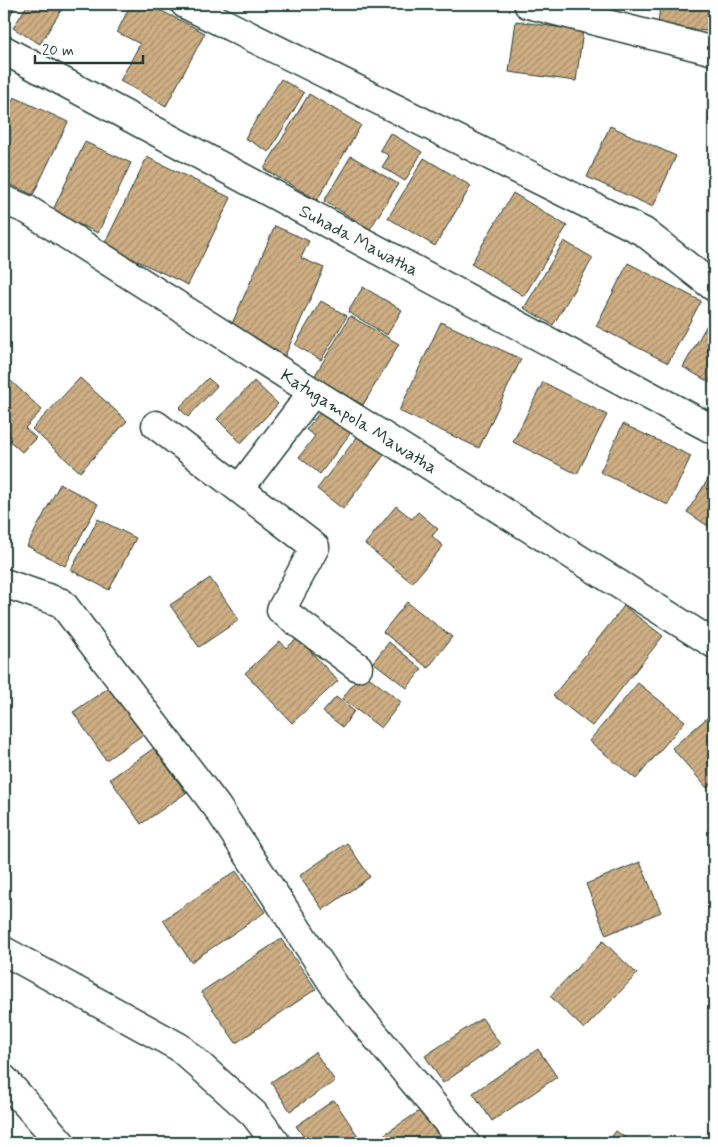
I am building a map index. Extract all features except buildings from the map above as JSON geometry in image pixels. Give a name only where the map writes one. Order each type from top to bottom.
[{"type":"main road","points":[[185,4],[644,232],[714,287]]},
{"type":"main road","points":[[528,4],[714,51]]},
{"type":"main road","name":"Suhada Mawatha","points":[[4,50],[714,430]]},
{"type":"main road","name":"Katugampola Mawatha","points":[[4,200],[28,210],[714,644]]},
{"type":"main road","points":[[240,488],[313,392]]},
{"type":"main road","points":[[156,425],[315,547],[281,610],[358,667]]},
{"type":"main road","points":[[4,583],[62,603],[217,806],[338,992],[465,1143]]},
{"type":"main road","points":[[4,951],[179,1048],[254,1114],[276,1143]]},
{"type":"main road","points":[[4,1079],[61,1143]]}]
